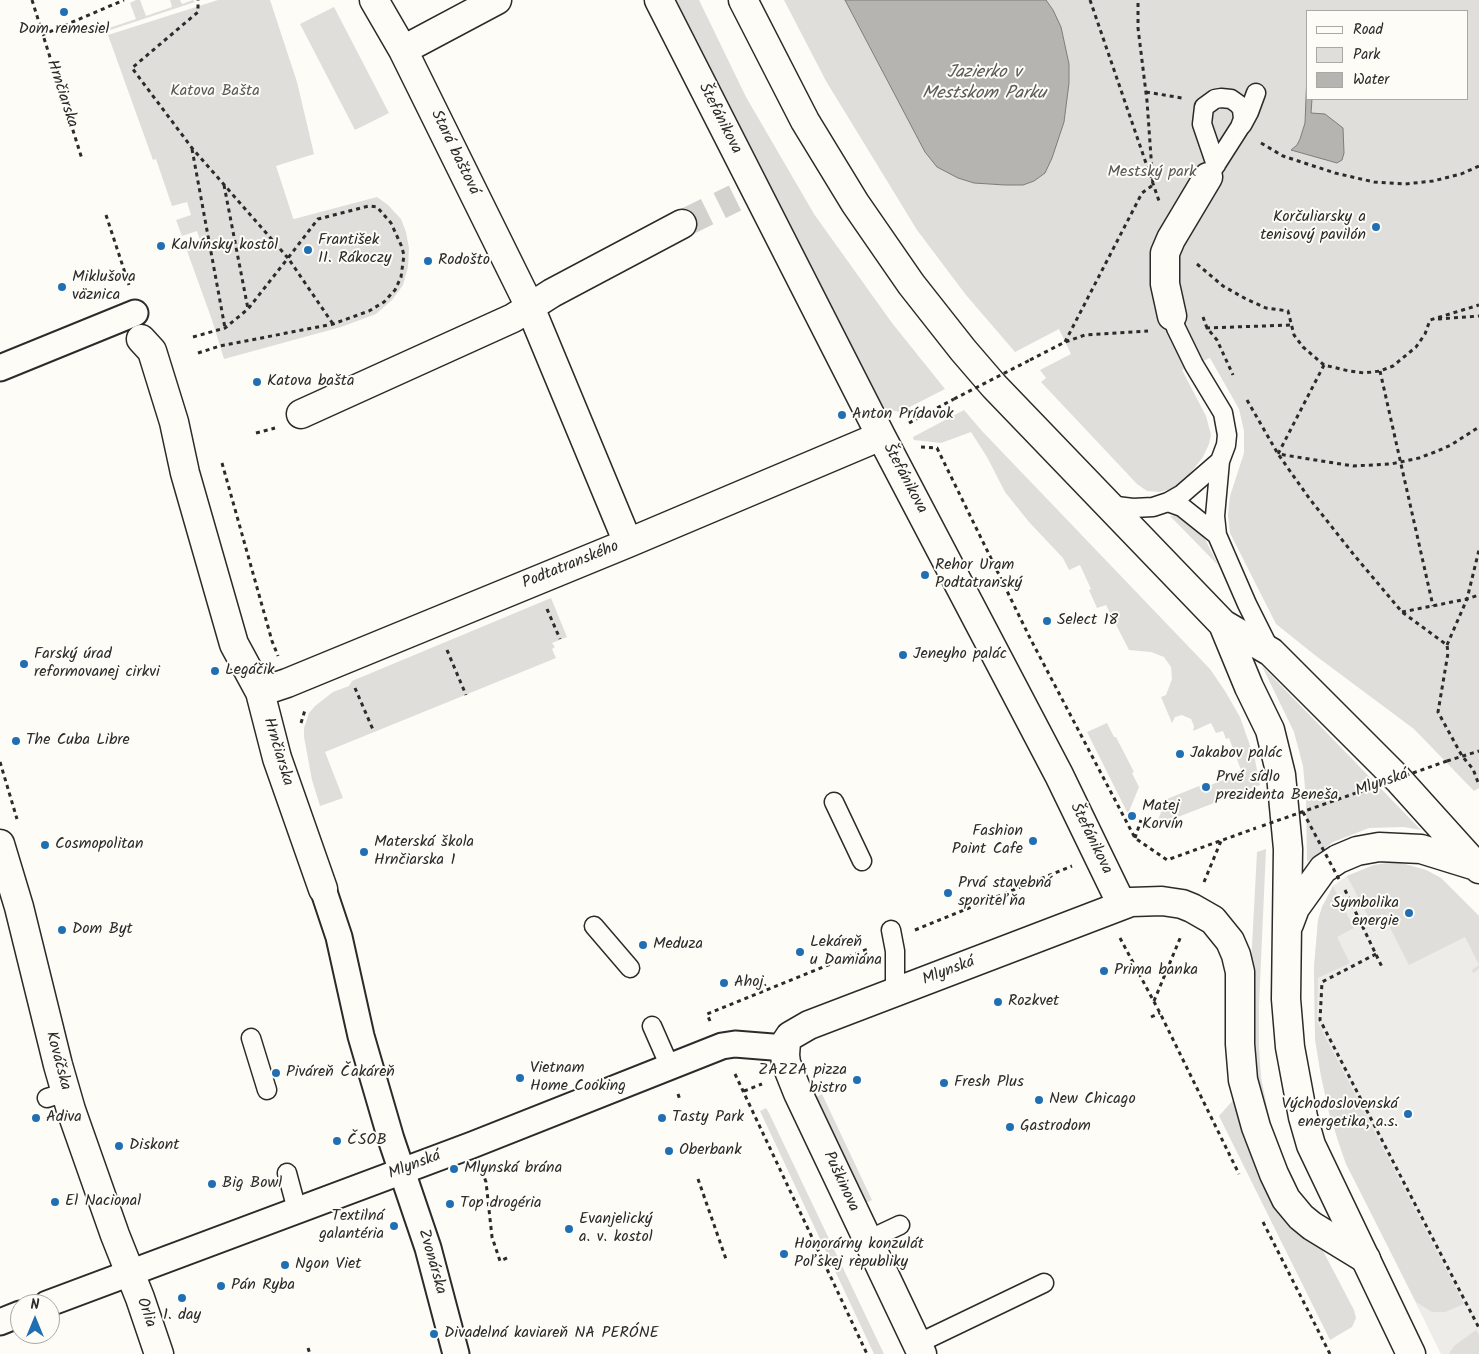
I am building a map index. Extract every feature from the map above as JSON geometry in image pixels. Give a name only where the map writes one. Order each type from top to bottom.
[{"type":"street","name":"Stará baštová","points":[[374,0],[403,50],[530,307],[628,543]]},
{"type":"street","points":[[403,50],[497,0]]},
{"type":"street","name":"Štefánikova","points":[[659,0],[745,193],[881,436],[1059,775],[1119,918]]},
{"type":"street","points":[[743,0],[805,121],[855,202],[911,284],[963,350],[994,386],[1223,624],[1271,652],[1398,779],[1477,867]]},
{"type":"street","points":[[1172,316],[1165,284],[1165,253],[1194,198],[1212,171]]},
{"type":"street","points":[[301,414],[513,318],[552,293],[682,224]]},
{"type":"street","points":[[0,368],[135,313]]},
{"type":"street","name":"Hrnčiarska","points":[[141,339],[152,351],[174,422],[185,472],[234,644],[260,692],[277,758],[339,937],[361,1036],[390,1139],[402,1171]]},
{"type":"street","name":"Podtatranského","points":[[260,692],[287,683],[628,543],[881,436]]},
{"type":"street","points":[[1223,624],[1270,730],[1281,775],[1288,849],[1286,999],[1290,1047],[1302,1117],[1311,1145],[1411,1354]]},
{"type":"street","name":"Kováčska","points":[[0,844],[19,907],[46,1020],[56,1095],[96,1184],[130,1272]]},
{"type":"street","points":[[1286,930],[1296,908],[1323,869],[1338,858],[1357,850],[1379,847],[1421,849],[1477,867]]},
{"type":"street","name":"Mlynská","points":[[60,1299],[472,1145],[722,1046],[735,1044],[785,1056],[790,1036],[797,1031],[895,992],[1119,918],[1140,901],[1151,900],[1182,904],[1203,913],[1213,920],[1230,941],[1240,972],[1240,1044],[1243,1080],[1256,1127],[1274,1174],[1286,1199],[1301,1217],[1312,1226],[1366,1258]]},
{"type":"street","name":"Puškinova","points":[[785,1056],[798,1093],[919,1349]]},
{"type":"street","name":"Zvonárska","points":[[402,1171],[428,1248],[456,1354]]},
{"type":"street","name":"Orlia","points":[[130,1272],[158,1354]]},
{"type":"lane","points":[[1212,171],[1249,112],[1256,94]]},
{"type":"lane","points":[[1212,171],[1202,124],[1204,107],[1215,99],[1231,99],[1242,110],[1243,119],[1240,127]]},
{"type":"lane","points":[[1172,316],[1194,364],[1223,413],[1227,435],[1226,445],[1220,461],[1215,516],[1217,535],[1247,604],[1271,652]]},
{"type":"lane","points":[[1108,505],[1133,508],[1152,507],[1168,502],[1182,494],[1220,461]]},
{"type":"lane","points":[[1168,502],[1182,507],[1217,535]]},
{"type":"lane","points":[[834,802],[862,861]]},
{"type":"lane","points":[[594,926],[630,968]]},
{"type":"lane","points":[[892,934],[895,951],[895,992]]},
{"type":"lane","points":[[652,1026],[670,1066]]},
{"type":"lane","points":[[252,1038],[267,1090]]},
{"type":"lane","points":[[287,1173],[297,1210]]},
{"type":"lane","points":[[868,1240],[900,1225]]},
{"type":"lane","points":[[919,1349],[1044,1282]]},
{"type":"path","name":"Hrnčiarska","points":[[32,0],[82,159]]},
{"type":"path","points":[[42,35],[124,0]]},
{"type":"path","points":[[198,0],[198,12],[132,68],[192,148],[288,258],[333,324]]},
{"type":"path","points":[[1089,0],[1171,239],[1204,272],[1223,286],[1246,299],[1266,308],[1288,311],[1294,335],[1303,347],[1324,364],[1348,372],[1380,371],[1393,366],[1416,347],[1425,334],[1430,320]]},
{"type":"path","points":[[1138,0],[1138,28],[1146,92],[1153,185]]},
{"type":"path","points":[[1146,92],[1208,103]]},
{"type":"path","points":[[1240,127],[1259,142],[1283,156],[1336,173],[1374,182],[1405,184],[1433,181],[1461,174],[1479,166]]},
{"type":"path","points":[[192,148],[225,328]]},
{"type":"path","points":[[224,184],[248,309]]},
{"type":"path","points":[[1065,342],[1142,193],[1153,185]]},
{"type":"path","points":[[194,337],[225,328],[248,309],[318,218],[369,206],[377,207],[391,223],[402,245],[404,255],[401,277],[395,290],[384,302],[369,311],[333,324],[220,346],[198,353]]},
{"type":"path","points":[[106,215],[129,286],[135,313]]},
{"type":"path","points":[[1430,320],[1479,305]]},
{"type":"path","points":[[1200,310],[1207,328],[1217,340],[1237,383]]},
{"type":"path","points":[[1430,320],[1479,316]]},
{"type":"path","points":[[906,424],[1054,347]]},
{"type":"path","points":[[1278,454],[1324,364]]},
{"type":"path","points":[[1380,371],[1433,606]]},
{"type":"path","points":[[1247,399],[1278,454],[1309,498],[1402,612],[1447,645]]},
{"type":"path","points":[[1278,454],[1354,466],[1381,465],[1400,462],[1435,452],[1451,445],[1479,427]]},
{"type":"path","points":[[222,463],[272,641],[279,657]]},
{"type":"path","points":[[1479,550],[1467,599],[1447,645],[1448,653],[1438,712],[1462,756],[1473,769],[1479,785]]},
{"type":"path","points":[[1402,612],[1479,595]]},
{"type":"path","points":[[543,601],[560,639]]},
{"type":"path","points":[[444,642],[466,695]]},
{"type":"path","points":[[352,680],[374,732]]},
{"type":"path","points":[[300,728],[305,710]]},
{"type":"path","name":"Mlynská","points":[[1222,841],[1479,751]]},
{"type":"path","points":[[1473,769],[1479,772]]},
{"type":"path","points":[[1303,812],[1363,924],[1382,967]]},
{"type":"path","points":[[1134,838],[1141,820]]},
{"type":"path","points":[[867,1354],[707,1014],[892,934],[1080,863]]},
{"type":"path","points":[[1119,918],[1154,1001],[1243,1181]]},
{"type":"path","points":[[1154,1001],[1184,928]]},
{"type":"path","points":[[1376,954],[1322,982],[1320,1020],[1479,1328]]},
{"type":"path","points":[[1151,1017],[1160,1013]]},
{"type":"path","points":[[472,1145],[486,1182],[492,1237],[500,1261],[509,1257]]},
{"type":"path","points":[[698,1179],[727,1262]]},
{"type":"path","points":[[1260,1216],[1330,1354]]},
{"type":"path","points":[[308,1348],[310,1354]]},
{"type":"shaded area","points":[[1401,863],[1426,870],[1441,878],[1479,916],[1479,1354],[1441,1354],[1346,1164],[1338,1142],[1321,1076],[1315,1039],[1314,967],[1318,920],[1322,907],[1333,886],[1347,876],[1374,865]]},
{"type":"green space","points":[[140,0],[146,16],[172,7],[170,0],[180,0],[182,4],[193,0],[195,2],[110,30],[109,28],[136,19],[130,3]]},
{"type":"green space","name":"Katova Bašta","points":[[218,0],[270,0],[297,82],[314,154],[276,166],[293,218],[377,197],[388,205],[401,219],[409,248],[408,267],[403,285],[392,300],[376,314],[341,327],[224,359],[186,248],[201,243],[197,231],[182,236],[176,220],[191,215],[187,202],[172,206],[156,159],[153,160],[108,35]]},
{"type":"green space","points":[[673,0],[699,0],[746,97],[814,214],[892,323],[945,389],[900,412],[884,409],[879,405]]},
{"type":"green space","name":"Mestský park","points":[[784,0],[1479,0],[1479,788],[1474,791],[1414,729],[1276,624],[1230,533],[1228,515],[1230,496],[1244,453],[1244,431],[1239,409],[1210,358],[1182,370],[1206,416],[1211,435],[1203,457],[1184,481],[1174,488],[1160,492],[1147,491],[1137,484],[1041,382],[1046,378],[1040,370],[1071,354],[1059,329],[1015,352],[966,295],[917,230],[826,81]]},
{"type":"green space","points":[[334,7],[389,113],[355,130],[300,24]]},
{"type":"green space","points":[[964,410],[1210,669],[1240,717],[1255,760],[1260,785],[1155,826],[1167,799],[1199,786],[1201,789],[1228,778],[1228,775],[1241,770],[1229,738],[1226,739],[1223,731],[1216,733],[1211,723],[1193,731],[1194,726],[1191,719],[1182,715],[1175,717],[1172,723],[1161,697],[1166,695],[1172,679],[1171,667],[1164,657],[1151,652],[1129,650],[1106,605],[1097,608],[1080,565],[1069,570],[1063,558],[1029,522],[1005,492],[987,457],[971,432],[941,443],[914,440],[913,437]]},
{"type":"green space","points":[[1176,515],[1185,519],[1205,539],[1218,565],[1170,516]]},
{"type":"green space","points":[[551,598],[567,637],[552,643],[555,647],[552,649],[556,658],[325,752],[343,798],[320,806],[312,780],[304,737],[304,728],[309,713],[315,706],[333,692],[349,686],[352,681]]},
{"type":"green space","points":[[1262,666],[1421,830],[1404,827],[1369,828],[1333,842],[1307,862],[1306,798],[1303,766],[1294,732]]},
{"type":"green space","points":[[1107,723],[1134,772],[1132,773],[1139,787],[1128,814],[1087,732]]},
{"type":"green space","points":[[1266,849],[1259,1047],[1261,1077],[1270,1122],[1280,1157],[1254,1078],[1251,965],[1257,852]]},
{"type":"green space","points":[[1401,863],[1426,870],[1441,878],[1479,916],[1479,965],[1465,937],[1409,965],[1383,914],[1370,920],[1347,876],[1374,865]]},
{"type":"green space","points":[[1333,886],[1354,928],[1337,937],[1350,963],[1318,978],[1317,1021],[1464,1304],[1445,1312],[1432,1312],[1416,1302],[1346,1164],[1329,1113],[1315,1039],[1314,967],[1318,920],[1322,907]]},
{"type":"green space","points":[[1479,965],[1479,968],[1473,973],[1472,970]]},
{"type":"green space","points":[[822,1094],[872,1200],[864,1204],[813,1099]]},
{"type":"green space","points":[[1235,1098],[1303,1231],[1322,1249],[1354,1310],[1356,1318],[1352,1327],[1330,1340],[1219,1116]]},
{"type":"green space","points":[[766,1108],[884,1354],[874,1354],[760,1111]]},
{"type":"green space","points":[[1476,1330],[1479,1335],[1479,1354],[1449,1354],[1454,1346]]},
{"type":"water","name":"Jazierko v Mestskom Parku","points":[[845,0],[1046,0],[1061,27],[1069,64],[1069,83],[1064,122],[1045,173],[1034,181],[1023,185],[1005,185],[974,183],[958,178],[937,167],[925,152]]},
{"type":"water","points":[[1306,98],[1306,100],[1312,100],[1311,113],[1325,114],[1343,128],[1344,153],[1342,160],[1337,163],[1291,150],[1297,145],[1305,123]]},
{"type":"tunnel","points":[[682,224],[735,198]]},
{"type":"place","name":"Dom remesiel","points":[[64,12]]},
{"type":"place","name":"Korčuliarsky a tenisový pavilón","points":[[1376,227]]},
{"type":"place","name":"Kalvínsky kostol","points":[[161,246]]},
{"type":"place","name":"František II. Rákoczy","points":[[308,250]]},
{"type":"place","name":"Rodošto","points":[[428,261]]},
{"type":"place","name":"Miklušova väznica","points":[[62,287]]},
{"type":"place","name":"Katova bašta","points":[[257,382]]},
{"type":"place","name":"Anton Prídavok","points":[[842,415]]},
{"type":"place","name":"Rehor Uram Podtatranský","points":[[925,575]]},
{"type":"place","name":"Select 18","points":[[1047,621]]},
{"type":"place","name":"Jeneyho palác","points":[[903,655]]},
{"type":"place","name":"Farský úrad reformovanej cirkvi","points":[[24,664]]},
{"type":"place","name":"Legáčik","points":[[215,671]]},
{"type":"place","name":"The Cuba Libre","points":[[16,741]]},
{"type":"place","name":"Jakabov palác","points":[[1180,754]]},
{"type":"place","name":"Prvé sídlo prezidenta Beneša","points":[[1206,787]]},
{"type":"place","name":"Matej Korvín","points":[[1132,816]]},
{"type":"place","name":"Fashion Point Cafe","points":[[1033,841]]},
{"type":"place","name":"Cosmopolitan","points":[[45,845]]},
{"type":"place","name":"Materská škola Hrnčiarska 1","points":[[364,852]]},
{"type":"place","name":"Prvá stavebná sporiteľňa","points":[[948,893]]},
{"type":"place","name":"Symbolika energie","points":[[1409,913]]},
{"type":"place","name":"Dom Byt","points":[[62,930]]},
{"type":"place","name":"Meduza","points":[[643,945]]},
{"type":"place","name":"Lekáreň u Damiána","points":[[800,952]]},
{"type":"place","name":"Prima banka","points":[[1104,971]]},
{"type":"place","name":"Ahoj.","points":[[724,983]]},
{"type":"place","name":"Rozkvet","points":[[998,1002]]},
{"type":"place","name":"Piváreň Čakáreň","points":[[276,1073]]},
{"type":"place","name":"Vietnam Home Cooking","points":[[520,1078]]},
{"type":"place","name":"ZAZZA pizza bistro","points":[[857,1080]]},
{"type":"place","name":"Fresh Plus","points":[[944,1083]]},
{"type":"place","name":"New Chicago","points":[[1039,1100]]},
{"type":"place","name":"Východoslovenská energetika, a.s.","points":[[1408,1114]]},
{"type":"place","name":"Adiva","points":[[36,1118]]},
{"type":"place","name":"Tasty Park","points":[[662,1118]]},
{"type":"place","name":"Gastrodom","points":[[1010,1127]]},
{"type":"place","name":"ČSOB","points":[[337,1141]]},
{"type":"place","name":"Diskont","points":[[119,1146]]},
{"type":"place","name":"Oberbank","points":[[669,1151]]},
{"type":"place","name":"Mlynská brána","points":[[454,1169]]},
{"type":"place","name":"Big Bowl","points":[[212,1184]]},
{"type":"place","name":"El Nacional","points":[[55,1202]]},
{"type":"place","name":"Top drogéria","points":[[450,1204]]},
{"type":"place","name":"Textilná galantéria","points":[[394,1226]]},
{"type":"place","name":"Evanjelický a. v. kostol","points":[[569,1229]]},
{"type":"place","name":"Honorárny konzulát Poľskej republiky","points":[[784,1254]]},
{"type":"place","name":"Ngon Viet","points":[[285,1265]]},
{"type":"place","name":"Pán Ryba","points":[[221,1286]]},
{"type":"place","name":"1. day","points":[[182,1298]]},
{"type":"place","name":"Divadelná kaviareň NA PERÓNE","points":[[434,1334]]}]
